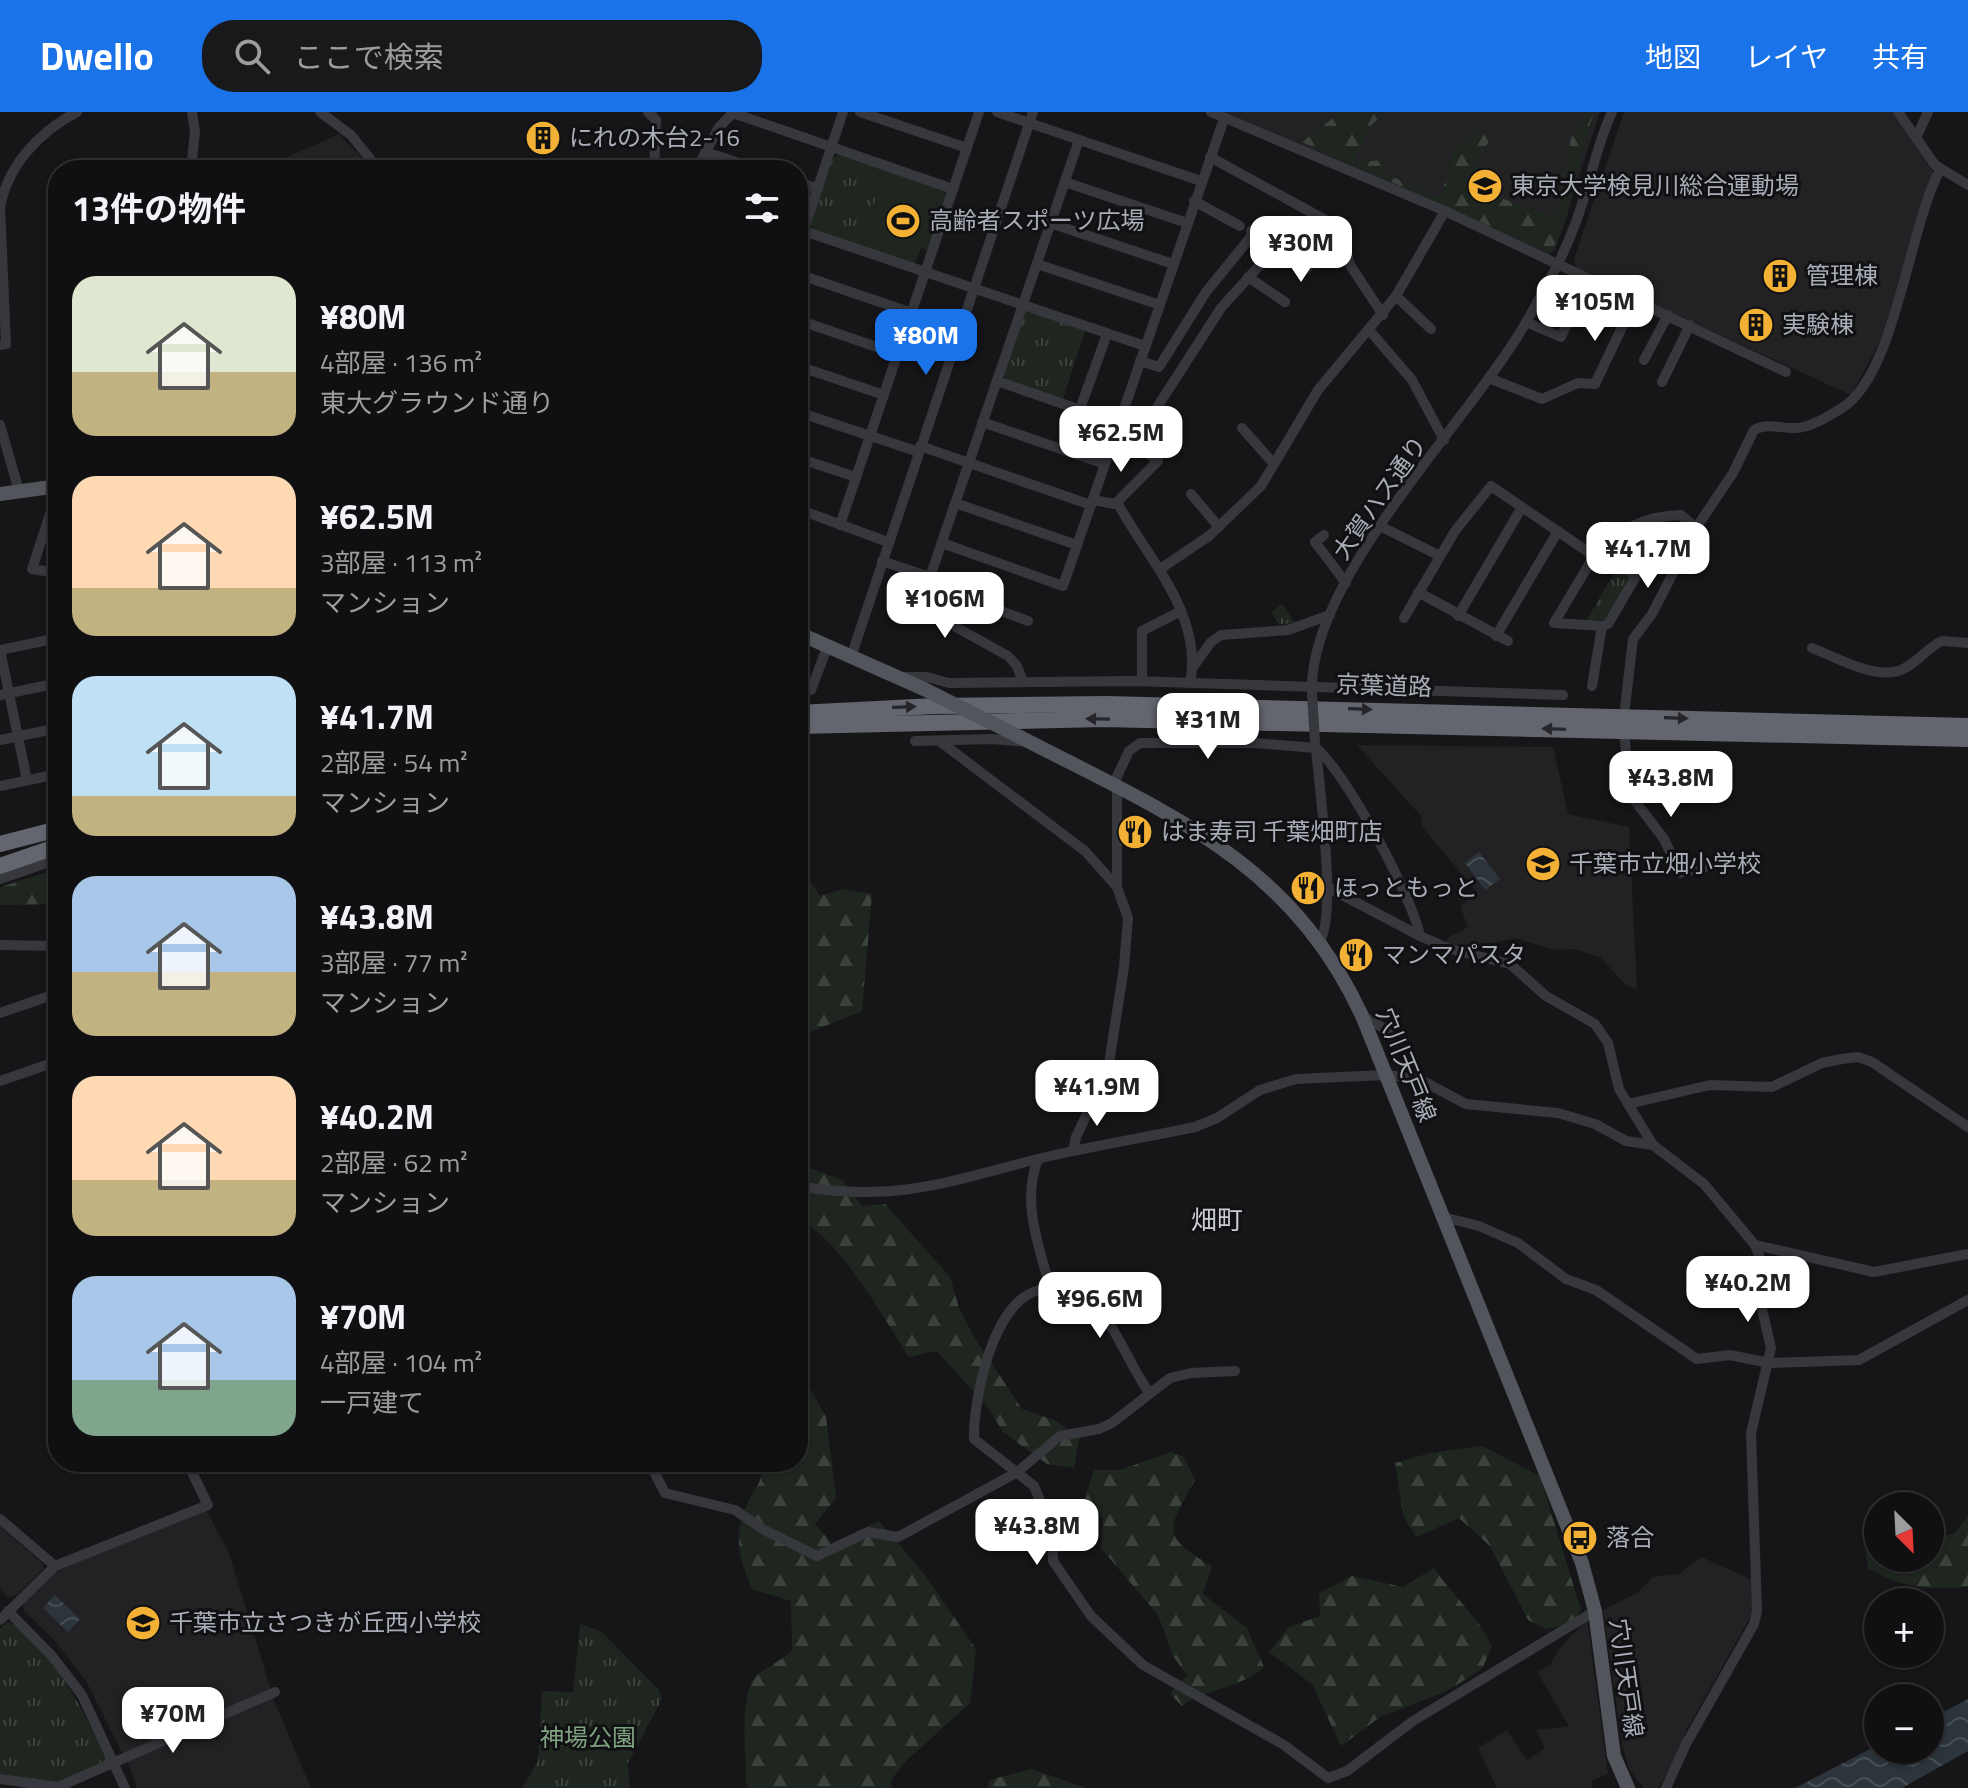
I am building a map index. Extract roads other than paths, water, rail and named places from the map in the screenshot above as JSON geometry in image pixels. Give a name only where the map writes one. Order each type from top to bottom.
[{"type":"highway","name":"京葉道路","points":[[808,713],[967,705],[1106,704],[1968,726]]},
{"type":"highway","name":"京葉道路","points":[[808,726],[1104,719],[1968,739]]},
{"type":"highway","points":[[0,837],[48,829]]},
{"type":"highway","points":[[0,844],[48,830]]},
{"type":"highway","points":[[0,858],[48,846]]},
{"type":"highway","points":[[0,866],[48,848]]},
{"type":"main road","points":[[0,494],[48,489]]},
{"type":"main road","name":"穴川天戸線","points":[[808,637],[901,677],[1025,739],[1115,786],[1240,859],[1277,891],[1320,941],[1363,1018],[1568,1524],[1595,1611],[1614,1756],[1628,1788]]},
{"type":"street","points":[[3,344],[0,207],[3,191],[19,160],[77,112]]},
{"type":"street","points":[[192,112],[195,132],[192,160]]},
{"type":"street","points":[[320,112],[351,135],[371,160]]},
{"type":"street","points":[[648,112],[656,120],[654,160]]},
{"type":"street","points":[[808,213],[843,112]]},
{"type":"street","points":[[860,112],[967,148]]},
{"type":"street","points":[[840,525],[979,112]]},
{"type":"street","points":[[997,112],[1031,118],[1079,140],[1201,181]]},
{"type":"street","points":[[1211,112],[1445,211],[1786,372]]},
{"type":"street","name":"大賀ハス通り","points":[[1320,941],[1326,926],[1327,887],[1312,691],[1316,660],[1330,615],[1380,526],[1491,379],[1526,322],[1575,225],[1612,112]]},
{"type":"street","points":[[1898,112],[1940,170],[1968,185]]},
{"type":"street","points":[[1917,136],[1928,112]]},
{"type":"street","points":[[701,160],[719,127],[733,113],[953,189]]},
{"type":"street","points":[[852,654],[1031,118]]},
{"type":"street","points":[[942,543],[1063,586],[1224,119]]},
{"type":"street","points":[[1023,682],[1017,666],[1008,656],[925,610],[955,503],[1079,140]]},
{"type":"street","points":[[705,152],[730,160]]},
{"type":"street","points":[[1210,157],[1340,228],[1350,265],[1383,315]]},
{"type":"street","points":[[1625,707],[1630,644],[1655,609],[1696,528],[1733,473],[1754,430],[1764,426],[1801,427],[1844,407],[1859,392],[1894,316],[1940,170]]},
{"type":"street","points":[[1065,182],[1187,223]]},
{"type":"street","points":[[808,186],[818,189]]},
{"type":"street","points":[[1194,201],[1248,230],[1307,268],[1340,228]]},
{"type":"street","points":[[1160,569],[1219,527],[1256,491],[1318,390],[1396,296],[1445,211]]},
{"type":"street","points":[[1050,223],[1173,264]]},
{"type":"street","points":[[1140,361],[1159,367],[1248,230]]},
{"type":"street","points":[[808,232],[1145,346]]},
{"type":"street","points":[[808,415],[1092,502],[1117,502],[1158,461],[1131,441],[1221,308],[1276,247]]},
{"type":"street","points":[[1037,264],[1160,305]]},
{"type":"street","points":[[808,277],[912,313]]},
{"type":"street","points":[[1248,277],[1285,302]]},
{"type":"street","points":[[1396,296],[1431,329]]},
{"type":"street","points":[[1491,379],[1542,399],[1578,383],[1595,384],[1635,300]]},
{"type":"street","points":[[1526,322],[1561,337],[1570,317],[1537,302]]},
{"type":"street","points":[[1644,360],[1668,315]]},
{"type":"street","points":[[808,323],[897,354]]},
{"type":"street","points":[[1662,382],[1690,325]]},
{"type":"street","points":[[1370,331],[1412,380],[1444,440]]},
{"type":"street","points":[[1080,409],[1107,334]]},
{"type":"street","points":[[808,369],[884,395]]},
{"type":"street","points":[[997,381],[1118,423]]},
{"type":"street","points":[[982,422],[1105,464]]},
{"type":"street","points":[[0,425],[19,491]]},
{"type":"street","points":[[1242,428],[1273,463]]},
{"type":"street","points":[[808,461],[856,477]]},
{"type":"street","points":[[1404,618],[1469,510],[1491,486],[1594,556],[1554,623],[1608,624],[1635,578],[1620,559],[1613,539],[1641,521],[1660,516],[1681,515],[1696,528]]},
{"type":"street","points":[[1191,494],[1219,527]]},
{"type":"street","points":[[1117,502],[1131,531],[1160,569],[1181,611],[1193,667],[1190,683]]},
{"type":"street","points":[[955,503],[1077,545]]},
{"type":"street","points":[[1458,616],[1522,507]]},
{"type":"street","points":[[808,513],[888,542]]},
{"type":"street","points":[[48,519],[32,569],[48,571]]},
{"type":"street","points":[[1380,526],[1440,556]]},
{"type":"street","points":[[1496,636],[1558,531]]},
{"type":"street","points":[[1324,535],[1315,542],[1346,583]]},
{"type":"street","points":[[882,561],[1028,621]]},
{"type":"street","points":[[1418,592],[1508,641]]},
{"type":"street","points":[[1142,681],[1142,631],[1181,611]]},
{"type":"street","points":[[1193,667],[1211,642],[1221,635],[1288,630],[1330,615]]},
{"type":"street","points":[[1592,686],[1602,626]]},
{"type":"street","points":[[27,780],[18,736],[4,694],[0,650],[48,640]]},
{"type":"street","points":[[1812,648],[1870,670],[1889,672],[1905,669],[1942,641],[1968,643]]},
{"type":"street","points":[[811,690],[828,645]]},
{"type":"street","points":[[901,677],[927,677],[949,683],[1142,681],[1312,691],[1563,695]]},
{"type":"street","points":[[4,694],[48,685]]},
{"type":"street","points":[[0,740],[48,730]]},
{"type":"street","points":[[915,741],[942,743],[1025,739]]},
{"type":"street","points":[[1625,741],[1629,793],[1664,839],[1680,873],[1743,858]]},
{"type":"street","points":[[942,743],[1085,851],[1117,887]]},
{"type":"street","points":[[1073,1151],[1076,1137],[1108,1070],[1128,918],[1117,887],[1115,786],[1126,756],[1140,743],[1315,745],[1349,789],[1369,824],[1420,936]]},
{"type":"street","points":[[0,786],[48,776]]},
{"type":"street","points":[[0,879],[48,862]]},
{"type":"street","points":[[1327,887],[1450,949],[1510,964],[1546,996],[1595,1024],[1608,1043],[1614,1076],[1653,1145],[1704,1184],[1755,1245],[1759,1255],[1758,1292],[1771,1348],[1751,1433],[1757,1611],[1754,1624],[1686,1744],[1666,1788]]},
{"type":"street","points":[[2,946],[48,946]]},
{"type":"street","points":[[0,1013],[48,996]]},
{"type":"street","points":[[1363,1018],[1385,1030],[1402,1049],[1419,1079]]},
{"type":"street","points":[[1628,1104],[1710,1085],[1772,1087],[1822,1063],[1858,1057],[1872,1062],[1968,1127]]},
{"type":"street","points":[[0,1081],[48,1064]]},
{"type":"street","points":[[808,1187],[854,1194],[905,1192],[1073,1151],[1205,1124],[1260,1090],[1285,1082],[1386,1075],[1419,1079],[1466,1104],[1558,1113],[1595,1124],[1626,1141],[1653,1145]]},
{"type":"street","points":[[1038,1159],[1031,1178],[1030,1206],[1050,1288]]},
{"type":"street","points":[[1443,1217],[1479,1226],[1518,1243],[1566,1279],[1596,1290],[1697,1359],[1730,1355],[1769,1363],[1859,1360],[1968,1300]]},
{"type":"street","points":[[1755,1245],[1874,1272],[1938,1257],[1968,1254]]},
{"type":"street","points":[[1148,1391],[1119,1335],[1097,1308],[1079,1293],[1050,1288],[1019,1303],[999,1326],[973,1415],[974,1439],[1034,1486],[1053,1532],[1053,1561],[1091,1616],[1143,1665],[1284,1745],[1328,1778],[1347,1771],[1413,1721],[1595,1611]]},
{"type":"street","points":[[654,1472],[665,1493],[735,1510],[764,1530],[817,1556],[868,1532],[898,1537],[1016,1473],[1060,1436],[1099,1429],[1112,1423],[1148,1391],[1170,1378],[1191,1373],[1235,1371]]},
{"type":"street","points":[[125,1788],[75,1685],[4,1615],[55,1566],[208,1505],[192,1472]]},
{"type":"street","points":[[0,1519],[55,1566]]},
{"type":"street","points":[[0,1779],[58,1787],[275,1692]]},
{"type":"water","points":[[1479,852],[1500,879],[1485,890],[1465,863]]},
{"type":"water","points":[[55,1595],[80,1619],[68,1632],[43,1608]]},
{"type":"water","points":[[1968,1699],[1968,1751],[1902,1788],[1795,1788],[1864,1752],[1864,1764],[1944,1764],[1944,1712]]},
{"type":"place","name":"にれの木台2-16","points":[[543,138]]},
{"type":"place","name":"東京大学検見川総合運動場","points":[[1485,186]]},
{"type":"place","name":"高齢者スポーツ広場","points":[[903,221]]},
{"type":"place","name":"管理棟","points":[[1780,276]]},
{"type":"place","name":"実験棟","points":[[1756,325]]},
{"type":"place","name":"はま寿司 千葉畑町店","points":[[1135,832]]},
{"type":"place","name":"千葉市立畑小学校","points":[[1543,864]]},
{"type":"place","name":"ほっともっと","points":[[1308,888]]},
{"type":"place","name":"マンマパスタ","points":[[1356,955]]},
{"type":"place","name":"落合","points":[[1580,1538]]},
{"type":"place","name":"千葉市立さつきが丘西小学校","points":[[143,1623]]},
{"type":"district","name":"畑町","points":[[1217,1220]]},
{"type":"park label","name":"神場公園","points":[[588,1738]]}]
